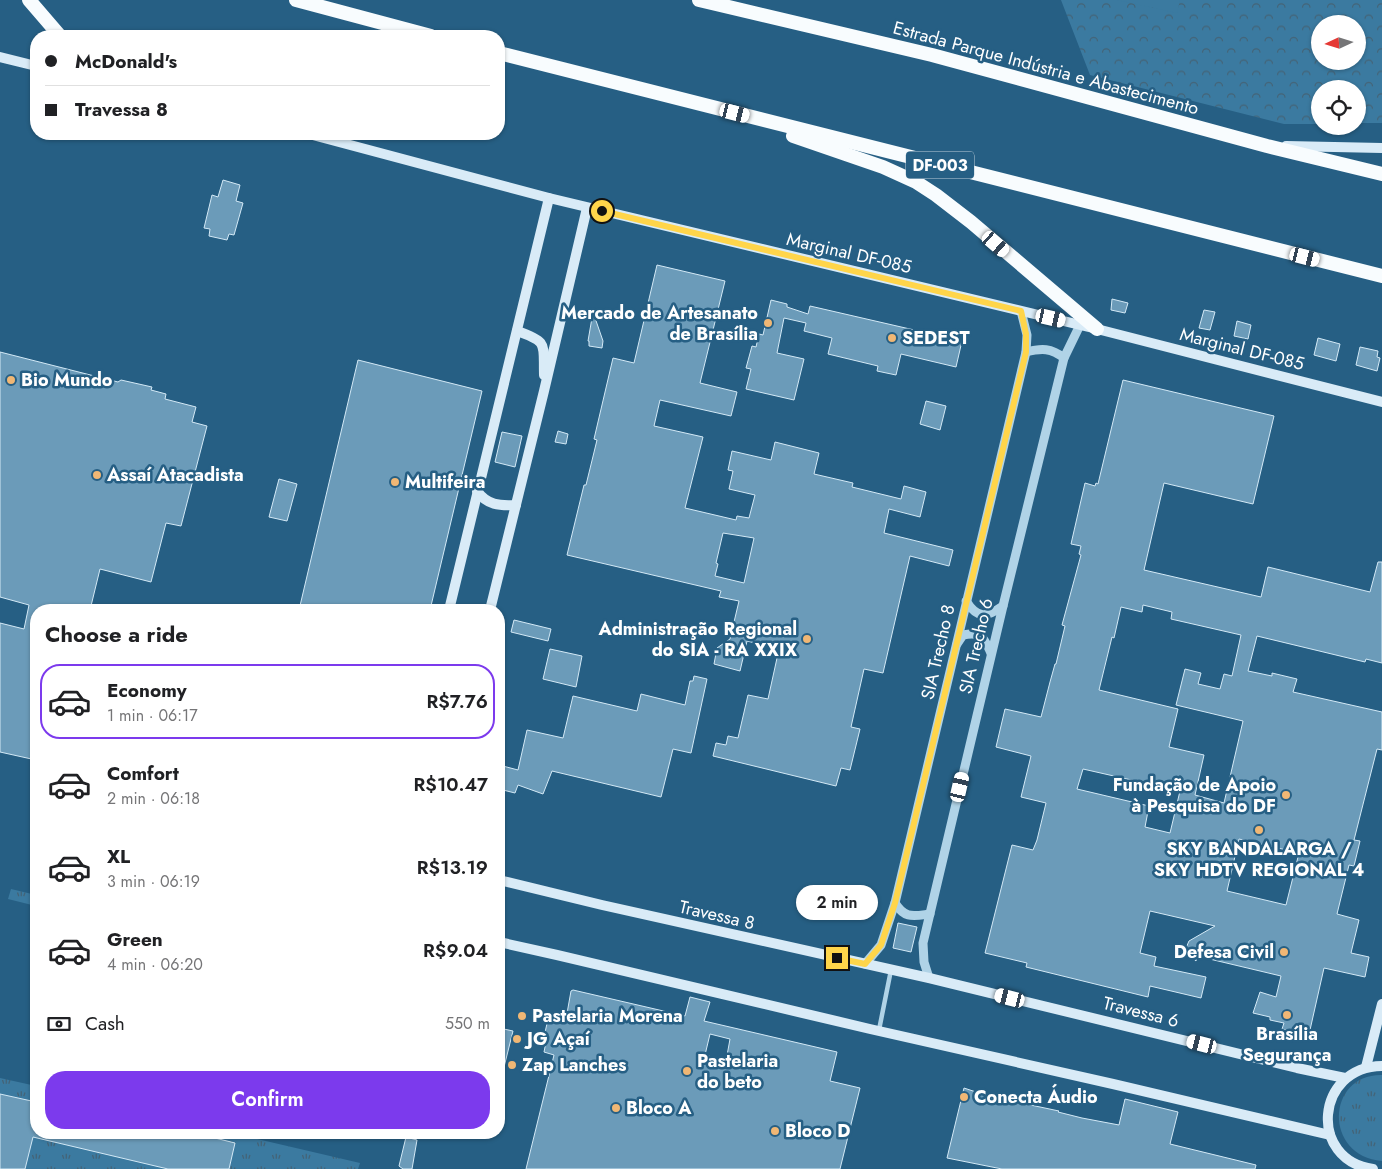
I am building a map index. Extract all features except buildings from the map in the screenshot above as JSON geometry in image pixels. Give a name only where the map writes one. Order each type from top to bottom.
[{"type":"highway","points":[[29,0],[55,30]]},
{"type":"highway","points":[[296,0],[408,30]]},
{"type":"highway","name":"Estrada Parque Indústria e Abastecimento","points":[[699,0],[932,55],[1267,146],[1382,174]]},
{"type":"highway","name":"DF-003","points":[[505,55],[1382,276]]},
{"type":"highway","points":[[698,103],[883,167],[916,182],[936,194],[1097,329]]},
{"type":"main road","points":[[0,57],[30,64]]},
{"type":"main road","name":"Marginal DF-085","points":[[330,140],[587,208],[1097,329],[1382,402]]},
{"type":"main road","points":[[1267,146],[1382,148]]},
{"type":"main road","points":[[450,604],[518,331],[548,198]]},
{"type":"main road","points":[[491,604],[587,208]]},
{"type":"main road","points":[[518,331],[541,342],[543,348],[544,391]]},
{"type":"main road","points":[[477,491],[489,503],[503,506],[516,505]]},
{"type":"main road","name":"Travessa 8","points":[[505,881],[617,909],[929,978]]},
{"type":"main road","points":[[505,943],[1330,1135]]},
{"type":"main road","name":"Travessa 6","points":[[929,978],[1345,1078]]},
{"type":"main road","points":[[1366,1067],[1382,1004]]},
{"type":"main road","points":[[1373,1169],[1347,1164],[1330,1135],[1327,1120],[1329,1104],[1335,1090],[1345,1078],[1355,1071],[1366,1067],[1382,1066]]},
{"type":"street","name":"SIA Trecho 8","points":[[865,964],[881,945],[895,903],[1026,352],[1026,334],[1021,311]]},
{"type":"street","name":"SIA Trecho 6","points":[[929,978],[924,962],[923,943],[991,654],[1064,358],[1080,325]]},
{"type":"street","points":[[1026,352],[1046,349],[1055,351],[1064,358]]},
{"type":"street","points":[[966,601],[971,609],[979,614],[991,614],[1003,606]]},
{"type":"street","points":[[956,644],[963,635],[973,634],[982,636],[991,654]]},
{"type":"street","points":[[895,903],[900,912],[904,914],[912,916],[930,914]]},
{"type":"street","points":[[878,1031],[891,970]]},
{"type":"green space","points":[[1061,0],[1382,0],[1382,123],[1366,123],[1366,80],[1311,80],[1311,124],[1284,124],[1090,75]]},
{"type":"green space","points":[[1117,0],[1180,0],[1177,13]]},
{"type":"green space","points":[[11,889],[30,894],[30,904],[8,899]]},
{"type":"green space","points":[[1382,1075],[1382,1161],[1363,1156],[1349,1145],[1341,1131],[1339,1116],[1342,1100],[1350,1087],[1364,1078]]},
{"type":"green space","points":[[0,1078],[30,1085],[30,1139],[258,1139],[360,1163],[358,1169],[0,1169]]},
{"type":"place","name":"Mercado de Artesanato de Brasília","points":[[768,323]]},
{"type":"place","name":"SEDEST","points":[[892,338]]},
{"type":"place","name":"Bio Mundo","points":[[11,380]]},
{"type":"place","name":"Assaí Atacadista","points":[[97,475]]},
{"type":"place","name":"Multifeira","points":[[395,482]]},
{"type":"place","name":"Administração Regional do SIA - RA XXIX","points":[[807,639]]},
{"type":"place","name":"Fundação de Apoio à Pesquisa do DF","points":[[1286,795]]},
{"type":"place","name":"SKY BANDALARGA / SKY HDTV REGIONAL 4","points":[[1259,830]]},
{"type":"place","name":"Defesa Civil","points":[[1284,952]]},
{"type":"place","name":"Brasília Segurança","points":[[1287,1015]]},
{"type":"place","name":"Pastelaria Morena","points":[[522,1016]]},
{"type":"place","name":"JG Açaí","points":[[517,1039]]},
{"type":"place","name":"Zap Lanches","points":[[512,1065]]},
{"type":"place","name":"Pastelaria do beto","points":[[687,1071]]},
{"type":"place","name":"Conecta Áudio","points":[[964,1097]]},
{"type":"place","name":"Bloco A","points":[[616,1108]]},
{"type":"place","name":"Bloco D","points":[[775,1131]]},
{"type":"route","points":[[602,211],[1021,311],[1026,334],[1026,352],[895,903],[881,945],[865,964],[837,958]]}]
